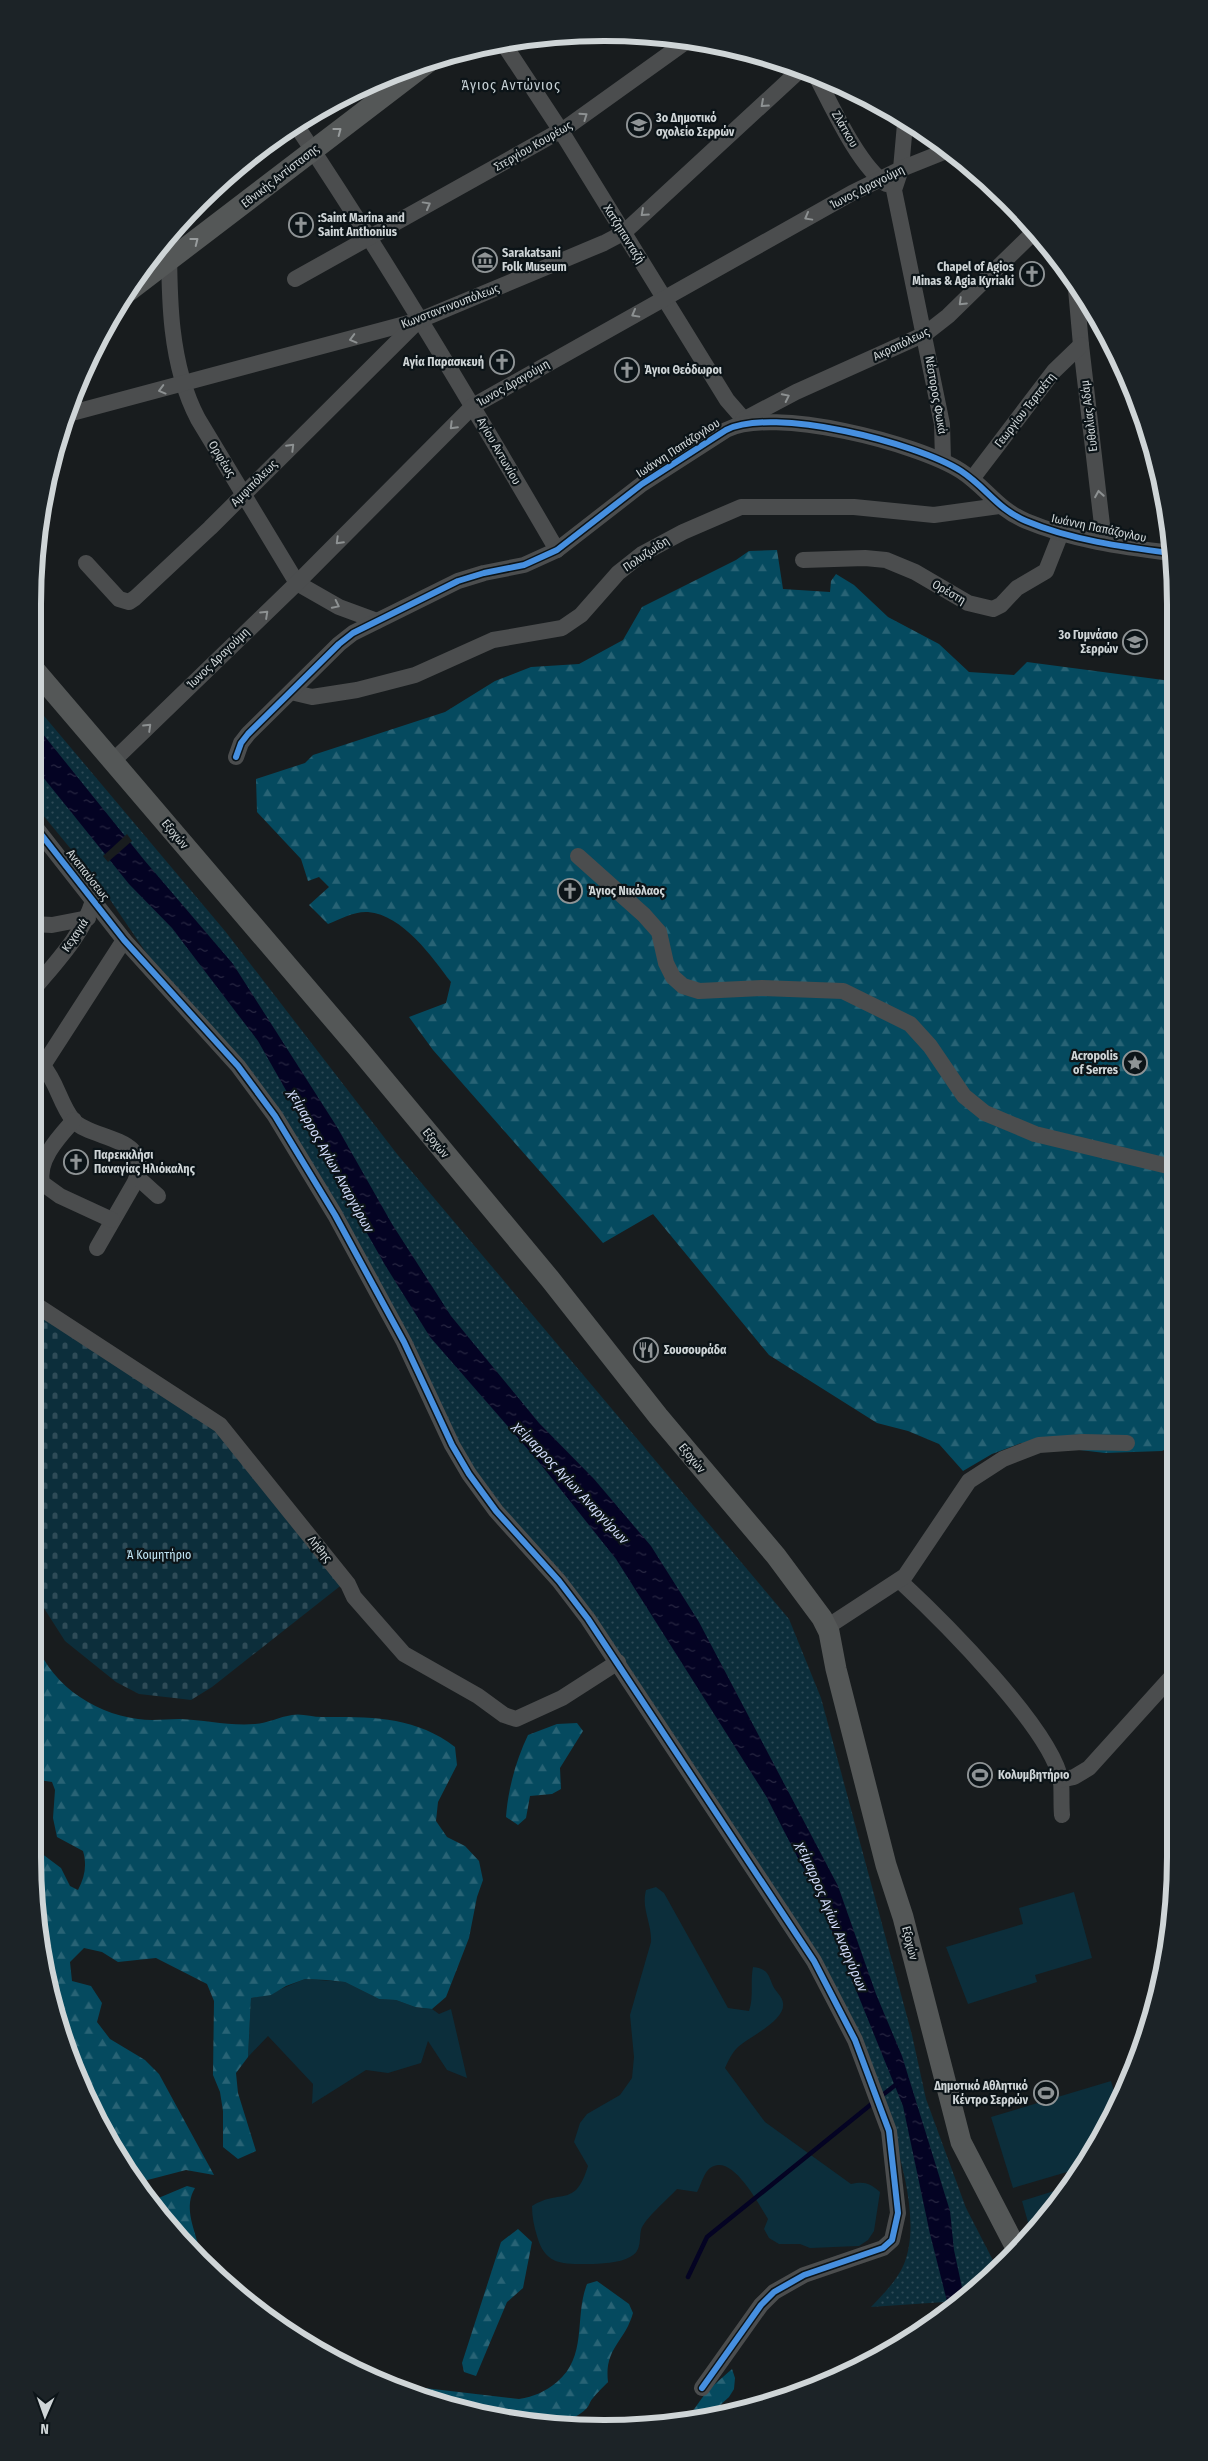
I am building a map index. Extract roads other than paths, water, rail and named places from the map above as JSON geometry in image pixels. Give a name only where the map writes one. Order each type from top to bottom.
[{"type":"main road","name":"Εθνικής Αντίστασης","points":[[144,280],[408,77]]},
{"type":"main road","name":"Εξοχών","points":[[41,677],[286,963],[550,1279],[658,1416],[776,1556],[813,1604],[827,1627],[886,1865],[903,1917],[961,2142],[1014,2242]]},
{"type":"street","name":"Στεργίου Κουρέως","points":[[295,278],[561,131],[679,46]]},
{"type":"street","name":"Χατζηπανταζή","points":[[507,50],[561,131],[730,406],[745,421]]},
{"type":"street","name":"Κωνσταντινουπόλεως","points":[[75,412],[420,320],[623,233],[795,75]]},
{"type":"street","name":"Ζλάτκου","points":[[821,85],[853,143],[879,180]]},
{"type":"street","points":[[879,180],[894,190],[901,169],[905,129]]},
{"type":"street","name":"Αγίου Αντωνίου","points":[[300,131],[369,237],[473,406],[557,550]]},
{"type":"street","name":"Ίωνος Δραγούμη","points":[[113,761],[298,583],[473,406],[663,298],[879,180],[940,153]]},
{"type":"street","name":"Νέστορος Φωκά","points":[[894,190],[942,424],[943,460]]},
{"type":"street","name":"Ακροπόλεως","points":[[745,421],[796,392],[925,334],[948,316],[1030,236]]},
{"type":"street","name":"Ορφέως","points":[[170,246],[173,325],[183,384],[198,418],[298,583],[339,607],[377,621]]},
{"type":"street","name":"Ευθαλίας Αδάμ","points":[[1077,299],[1080,345],[1102,512],[1104,542]]},
{"type":"street","name":"Αμφιπόλεως","points":[[86,563],[119,599],[129,602],[196,541],[420,320]]},
{"type":"street","points":[[374,333],[386,352]]},
{"type":"street","name":"Γεωργίου Τερτσέτη","points":[[972,479],[1054,372],[1080,345]]},
{"type":"street","name":"Ιωάννη Παπάζογλου","points":[[236,757],[241,743],[248,734],[344,639],[458,580],[524,565],[557,550],[623,498],[666,468],[726,430],[745,421],[845,430],[913,448],[943,460],[972,479],[999,506],[1025,520],[1061,533],[1164,552]]},
{"type":"street","name":"Πολυζωίδη","points":[[290,692],[312,697],[357,690],[414,674],[493,640],[562,628],[581,615],[618,573],[642,554],[701,523],[740,507],[854,507],[934,514],[999,506]]},
{"type":"street","name":"Ορέστη","points":[[803,560],[886,560],[916,572],[968,603],[993,609],[1001,605],[1017,588],[1046,571],[1061,533]]},
{"type":"street","name":"Αναπαύσεως","points":[[41,833],[124,940],[238,1066],[275,1116],[335,1215],[404,1342],[452,1445],[469,1474],[496,1511],[578,1606],[618,1662],[826,1983],[855,2040],[870,2075],[887,2125],[894,2161],[898,2213],[896,2227],[890,2242],[879,2250],[804,2275],[774,2292],[762,2305],[702,2388]]},
{"type":"street","points":[[578,856],[644,915],[659,932],[666,963],[673,977],[683,986],[699,991],[762,988],[842,991],[910,1024],[930,1046],[964,1096],[985,1113],[1035,1134],[1167,1166]]},
{"type":"street","name":"Κεχαγιά","points":[[41,980],[74,940],[88,918],[94,901]]},
{"type":"street","points":[[41,924],[52,925],[88,918]]},
{"type":"street","points":[[41,1069],[124,940]]},
{"type":"street","points":[[43,1066],[53,1079],[74,1120],[82,1127],[104,1134],[129,1148],[138,1162],[138,1177],[96,1248]]},
{"type":"street","points":[[74,1120],[49,1151],[41,1177],[42,1182],[60,1196],[112,1220]]},
{"type":"street","points":[[138,1177],[158,1196]]},
{"type":"street","name":"Λήθης","points":[[41,1308],[220,1424],[348,1584],[354,1597],[404,1654],[478,1696],[504,1715],[516,1719],[545,1707],[618,1662]]},
{"type":"street","points":[[827,1627],[900,1581],[918,1561],[970,1481],[1003,1459],[1038,1446],[1082,1442],[1127,1443]]},
{"type":"street","points":[[900,1581],[959,1640],[1043,1739],[1060,1780],[1062,1815]]},
{"type":"street","points":[[1060,1780],[1074,1777],[1089,1768],[1167,1682]]},
{"type":"water","name":"χείμαρρος Αγίων Αναργύρων","points":[[41,732],[145,861],[233,964],[337,1127],[392,1224],[451,1316],[539,1423],[594,1479],[651,1546],[699,1622],[838,1886],[876,1994],[902,2056],[950,2211],[954,2250],[963,2290],[947,2303],[930,2234],[903,2106],[820,1901],[766,1796],[616,1559],[538,1461],[430,1337],[385,1265],[258,1041],[172,928],[129,884],[41,775]]},
{"type":"waterway","points":[[880,2097],[898,2083]]},
{"type":"waterway","points":[[688,2277],[707,2237],[874,2102]]},
{"type":"place","name":"3ο Δημοτικό σχολείο Σερρών","points":[[639,125]]},
{"type":"place","name":":Saint Marina and Saint Anthonius","points":[[301,225]]},
{"type":"place","name":"Sarakatsani Folk Museum","points":[[485,260]]},
{"type":"place","name":"Chapel of Agios Minas & Agia Kyriaki","points":[[1032,274]]},
{"type":"place","name":"Αγία Παρασκευή","points":[[502,362]]},
{"type":"place","name":"Άγιοι Θεόδωροι","points":[[627,370]]},
{"type":"place","name":"3ο Γυμνάσιο Σερρών","points":[[1135,642]]},
{"type":"place","name":"Άγιος Νικόλαος","points":[[570,891]]},
{"type":"place","name":"Acropolis of Serres","points":[[1135,1063]]},
{"type":"place","name":"Παρεκκλήσι Παναγίας Ηλιόκαλης","points":[[76,1162]]},
{"type":"place","name":"Σουσουράδα","points":[[646,1350]]},
{"type":"place","name":"Κολυμβητήριο","points":[[980,1775]]},
{"type":"place","name":"Δημοτικό Αθλητικό Κέντρο Σερρών","points":[[1046,2093]]},
{"type":"district","name":"Άγιος Αντώνιος","points":[[511,85]]},
{"type":"park label","name":"Ά Κοιμητήριο","points":[[159,1555]]}]
